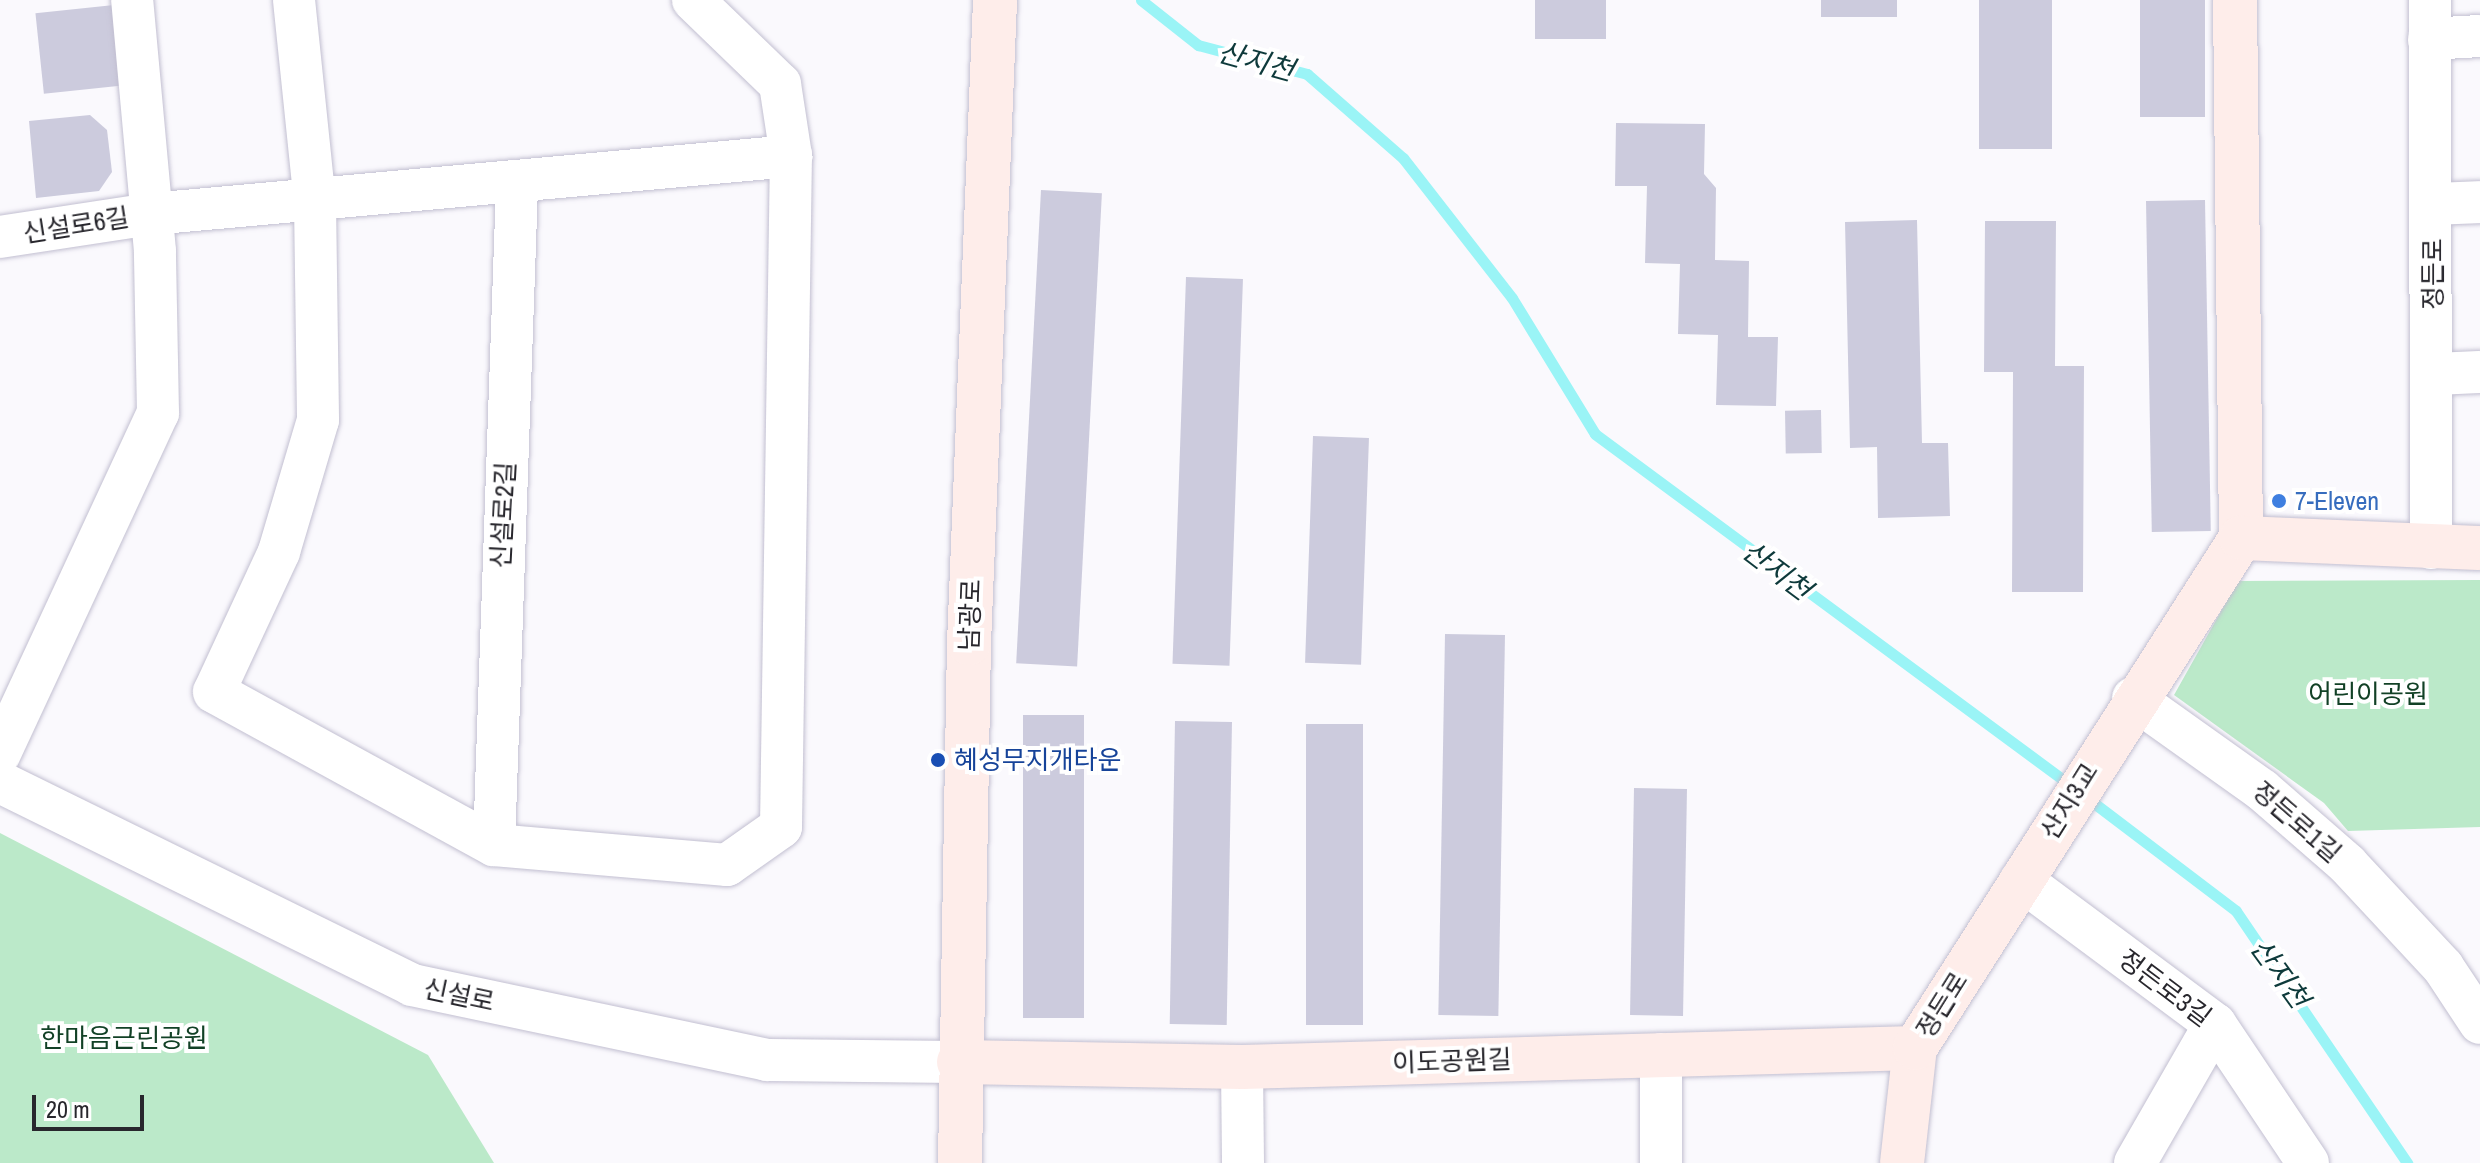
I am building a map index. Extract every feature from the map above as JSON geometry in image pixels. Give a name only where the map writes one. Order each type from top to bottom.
[{"type":"street","points":[[0,753],[158,413],[151,214],[132,0]]},
{"type":"street","points":[[294,0],[315,202],[318,420],[279,552],[214,692],[494,845],[727,865],[781,827],[791,156],[780,84],[693,0]]},
{"type":"street","name":"남광로","points":[[960,1163],[959,1062],[995,0]]},
{"type":"street","points":[[2133,698],[2241,538],[2235,0]]},
{"type":"street","points":[[2430,19],[2480,36]]},
{"type":"street","name":"정든로","points":[[2430,19],[2434,374],[2431,548]]},
{"type":"street","points":[[151,214],[517,185],[791,156]]},
{"type":"street","name":"신설로2길","points":[[494,845],[517,185]]},
{"type":"street","points":[[2433,204],[2480,202]]},
{"type":"street","name":"신설로6길","points":[[0,236],[151,214]]},
{"type":"street","points":[[2434,374],[2480,372]]},
{"type":"street","points":[[2241,538],[2480,548]]},
{"type":"street","name":"산지3교","points":[[2013,892],[2133,698]]},
{"type":"street","name":"정든로1길","points":[[2133,698],[2262,790],[2462,967],[2480,1023]]},
{"type":"street","name":"신설로","points":[[0,782],[412,985],[767,1060],[959,1062]]},
{"type":"street","name":"정든로","points":[[1902,1163],[1915,1048],[2013,892]]},
{"type":"street","name":"정든로3길","points":[[2013,892],[2215,1024],[2308,1163]]},
{"type":"street","points":[[2135,1163],[2215,1024]]},
{"type":"street","name":"이도공원길","points":[[959,1062],[1242,1067],[1915,1048]]},
{"type":"street","points":[[1661,1054],[1661,1163]]},
{"type":"street","points":[[1242,1067],[1243,1163]]},
{"type":"green space","name":"어린이공원","points":[[2480,580],[2480,827],[2348,831],[2324,803],[2174,695],[2238,581]]},
{"type":"green space","name":"한마음근린공원","points":[[0,833],[428,1055],[494,1163],[0,1163]]},
{"type":"building","points":[[1535,0],[1606,0],[1606,39],[1535,39]]},
{"type":"building","points":[[1821,0],[1897,0],[1897,17],[1821,17]]},
{"type":"building","points":[[1979,0],[2052,0],[2052,149],[1979,149]]},
{"type":"building","points":[[2140,0],[2205,0],[2205,117],[2140,117]]},
{"type":"building","points":[[114,5],[122,86],[44,94],[35,13]]},
{"type":"building","points":[[90,115],[107,130],[112,172],[99,191],[36,198],[29,121]]},
{"type":"building","points":[[1616,123],[1705,124],[1704,174],[1716,188],[1715,260],[1749,261],[1748,337],[1778,337],[1776,406],[1716,405],[1718,335],[1678,334],[1680,264],[1645,263],[1647,186],[1615,186]]},
{"type":"building","points":[[1041,190],[1102,193],[1077,667],[1016,663]]},
{"type":"building","points":[[2205,200],[2211,531],[2152,532],[2146,201]]},
{"type":"building","points":[[1917,220],[1922,443],[1948,443],[1950,516],[1878,518],[1877,447],[1850,448],[1845,222]]},
{"type":"building","points":[[1985,221],[2056,221],[2055,366],[2084,366],[2083,592],[2012,592],[2013,372],[1984,372]]},
{"type":"building","points":[[1186,277],[1243,279],[1229,666],[1172,664]]},
{"type":"building","points":[[1821,410],[1822,453],[1786,454],[1785,411]]},
{"type":"building","points":[[1313,436],[1369,438],[1361,665],[1305,663]]},
{"type":"building","points":[[1445,634],[1505,635],[1498,1016],[1438,1015]]},
{"type":"building","points":[[1023,715],[1084,715],[1084,1018],[1023,1018]]},
{"type":"building","points":[[1175,721],[1232,722],[1227,1025],[1170,1024]]},
{"type":"building","points":[[1306,724],[1363,724],[1363,1025],[1306,1025]]},
{"type":"building","points":[[1634,788],[1687,789],[1683,1016],[1630,1015]]},
{"type":"waterway","name":"산지천","points":[[1141,0],[1198,45],[1307,74],[1403,158],[1512,298],[1595,434],[2073,787]]},
{"type":"waterway","name":"산지천","points":[[2086,797],[2236,911],[2407,1163]]},
{"type":"place","name":"7-Eleven","points":[[2279,501]]},
{"type":"place","name":"혜성무지개타운","points":[[938,760]]}]
